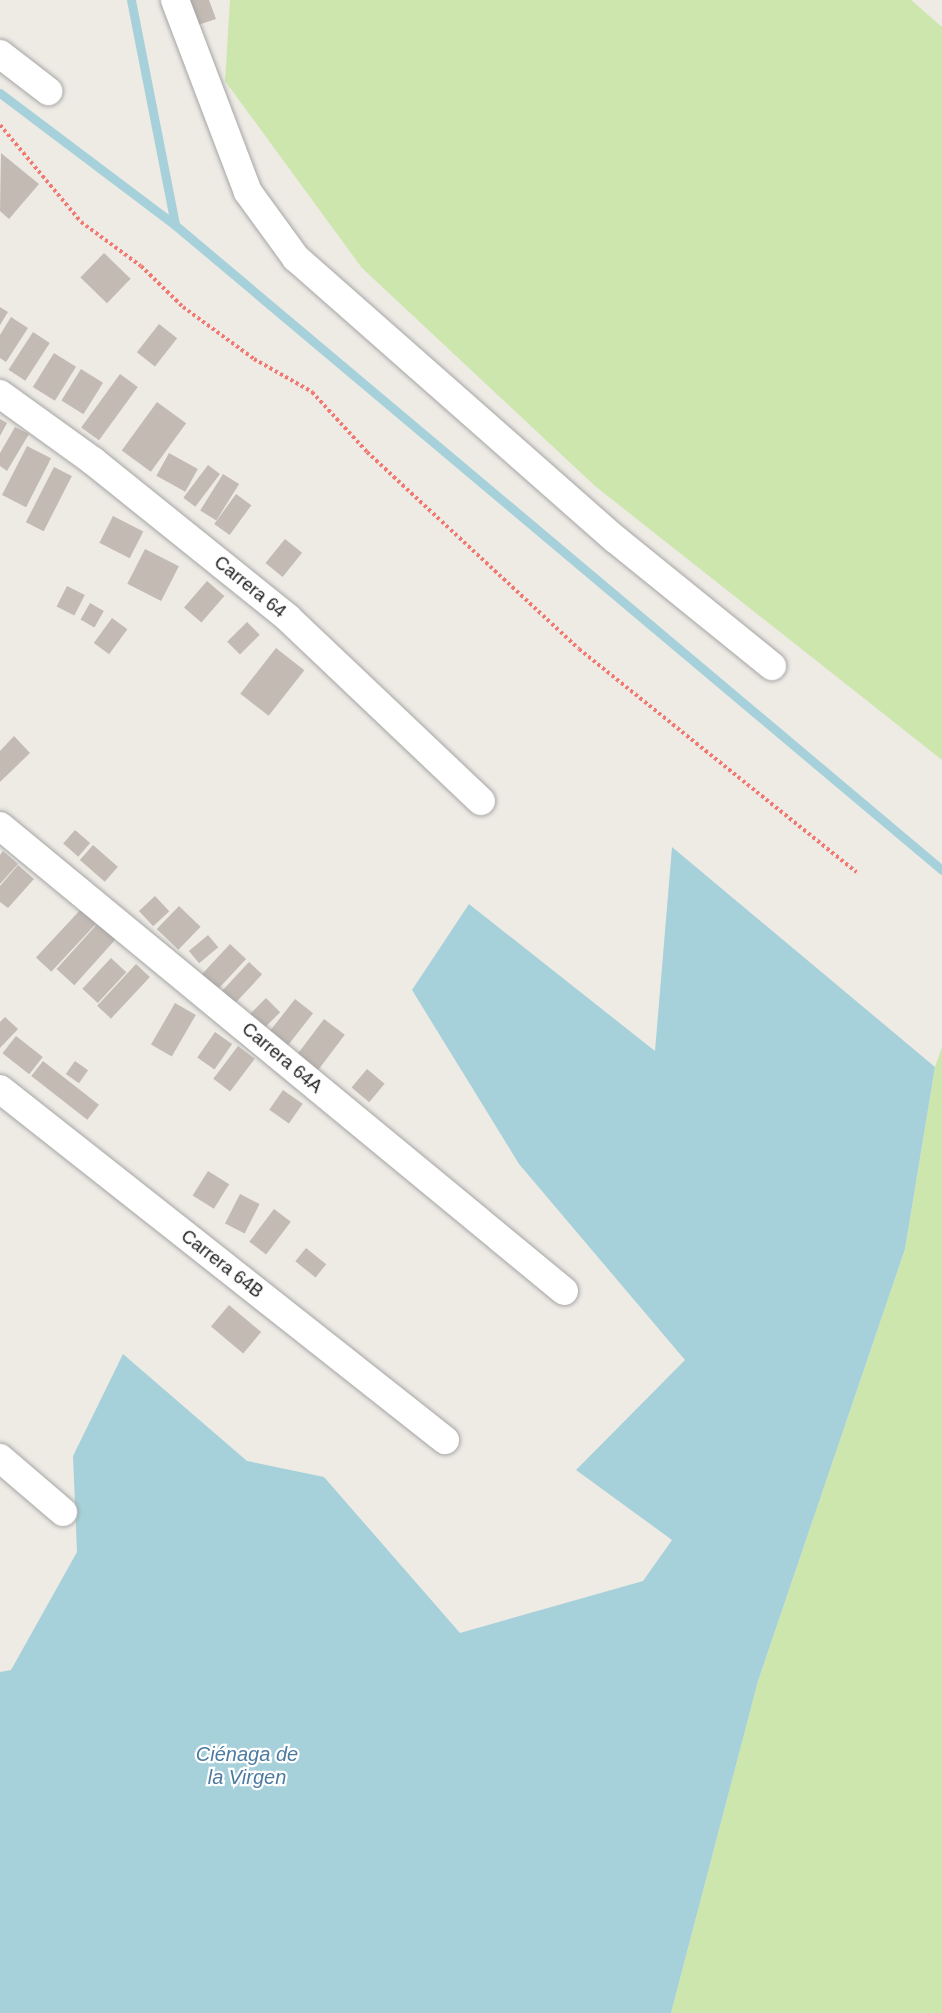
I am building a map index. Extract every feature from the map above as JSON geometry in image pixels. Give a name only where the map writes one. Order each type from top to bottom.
[{"type":"street","points":[[175,0],[248,192],[296,258],[615,539],[772,666]]},
{"type":"street","points":[[0,54],[48,91]]},
{"type":"street","name":"Carrera 64","points":[[0,394],[93,461],[288,618],[481,801]]},
{"type":"street","name":"Carrera 64A","points":[[0,826],[564,1291]]},
{"type":"street","name":"Carrera 64B","points":[[0,1089],[445,1440]]},
{"type":"street","points":[[0,1458],[63,1512]]},
{"type":"path","points":[[0,125],[81,222],[141,266],[183,307],[254,359],[312,392],[367,452],[579,650],[856,872]]},
{"type":"green space","points":[[230,0],[911,0],[942,27],[942,760],[595,486],[362,268],[225,81]]},
{"type":"green space","points":[[942,1047],[942,2013],[671,2013],[758,1681],[905,1249],[935,1067]]},
{"type":"water","name":"Ciénaga de la Virgen","points":[[672,847],[935,1067],[905,1249],[758,1681],[671,2013],[0,2013],[0,1672],[11,1670],[77,1552],[73,1456],[123,1354],[247,1461],[324,1477],[460,1633],[643,1581],[672,1540],[576,1470],[685,1360],[519,1164],[412,990],[469,904],[655,1051]]},
{"type":"building","points":[[183,0],[209,0],[216,19],[192,27]]},
{"type":"building","points":[[1,153],[39,184],[9,219],[0,211]]},
{"type":"building","points":[[104,253],[131,279],[107,303],[80,277]]},
{"type":"building","points":[[0,307],[8,312],[0,325]]},
{"type":"building","points":[[11,317],[28,328],[6,362],[0,358],[0,335]]},
{"type":"building","points":[[159,324],[177,338],[155,367],[137,352]]},
{"type":"building","points":[[33,332],[50,343],[25,381],[8,370]]},
{"type":"building","points":[[54,353],[76,367],[55,401],[33,387]]},
{"type":"building","points":[[81,369],[103,383],[83,414],[61,400]]},
{"type":"building","points":[[120,374],[138,387],[99,440],[81,427]]},
{"type":"building","points":[[157,402],[186,423],[151,472],[122,451]]},
{"type":"building","points":[[0,419],[7,423],[0,436]]},
{"type":"building","points":[[15,427],[29,434],[7,471],[0,466],[0,453]]},
{"type":"building","points":[[27,446],[51,458],[26,507],[2,495]]},
{"type":"building","points":[[169,453],[198,469],[185,492],[156,476]]},
{"type":"building","points":[[208,465],[220,474],[195,507],[183,498]]},
{"type":"building","points":[[54,467],[72,476],[44,531],[26,522]]},
{"type":"building","points":[[223,474],[239,484],[216,521],[200,510]]},
{"type":"building","points":[[236,494],[251,505],[230,535],[214,524]]},
{"type":"building","points":[[113,516],[143,531],[130,558],[99,543]]},
{"type":"building","points":[[285,539],[302,553],[283,577],[265,563]]},
{"type":"building","points":[[145,549],[179,566],[161,601],[127,584]]},
{"type":"building","points":[[207,581],[224,596],[201,623],[184,607]]},
{"type":"building","points":[[67,586],[85,595],[74,616],[57,606]]},
{"type":"building","points":[[90,603],[104,611],[94,627],[80,619]]},
{"type":"building","points":[[112,618],[127,629],[109,654],[94,643]]},
{"type":"building","points":[[247,622],[260,635],[240,655],[227,642]]},
{"type":"building","points":[[276,648],[304,670],[269,716],[240,694]]},
{"type":"building","points":[[14,736],[30,753],[0,782],[0,751]]},
{"type":"building","points":[[75,830],[90,843],[78,857],[63,844]]},
{"type":"building","points":[[93,845],[118,867],[105,882],[80,860]]},
{"type":"building","points":[[3,851],[18,864],[0,884],[0,855]]},
{"type":"building","points":[[18,865],[34,879],[8,908],[0,902],[0,886]]},
{"type":"building","points":[[155,896],[169,911],[153,926],[139,911]]},
{"type":"building","points":[[179,906],[201,927],[178,950],[157,929]]},
{"type":"building","points":[[83,907],[98,921],[51,972],[36,957]]},
{"type":"building","points":[[98,923],[116,939],[74,985],[57,969]]},
{"type":"building","points":[[208,935],[218,947],[199,963],[189,951]]},
{"type":"building","points":[[230,944],[246,959],[216,991],[200,976]]},
{"type":"building","points":[[111,958],[126,972],[98,1003],[82,989]]},
{"type":"building","points":[[249,962],[262,974],[234,1004],[221,992]]},
{"type":"building","points":[[136,964],[150,977],[111,1019],[97,1006]]},
{"type":"building","points":[[266,998],[280,1012],[264,1028],[250,1014]]},
{"type":"building","points":[[295,999],[313,1013],[285,1049],[267,1034]]},
{"type":"building","points":[[175,1003],[196,1015],[172,1057],[151,1045]]},
{"type":"building","points":[[5,1017],[18,1029],[0,1048],[0,1022]]},
{"type":"building","points":[[324,1019],[345,1035],[316,1072],[296,1057]]},
{"type":"building","points":[[215,1032],[232,1044],[214,1069],[197,1057]]},
{"type":"building","points":[[16,1036],[43,1057],[29,1074],[2,1053]]},
{"type":"building","points":[[238,1046],[255,1059],[230,1091],[213,1079]]},
{"type":"building","points":[[43,1061],[99,1105],[87,1120],[31,1076]]},
{"type":"building","points":[[75,1061],[88,1070],[79,1083],[66,1074]]},
{"type":"building","points":[[367,1069],[385,1084],[369,1102],[352,1087]]},
{"type":"building","points":[[283,1090],[303,1104],[289,1123],[269,1110]]},
{"type":"building","points":[[208,1171],[229,1184],[214,1209],[193,1196]]},
{"type":"building","points":[[240,1194],[260,1204],[245,1233],[225,1223]]},
{"type":"building","points":[[274,1209],[291,1222],[266,1254],[249,1242]]},
{"type":"building","points":[[306,1248],[326,1264],[316,1278],[295,1261]]},
{"type":"building","points":[[229,1305],[261,1332],[243,1353],[211,1326]]},
{"type":"waterway","points":[[131,0],[175,225]]},
{"type":"waterway","points":[[0,93],[175,225],[942,870]]}]
